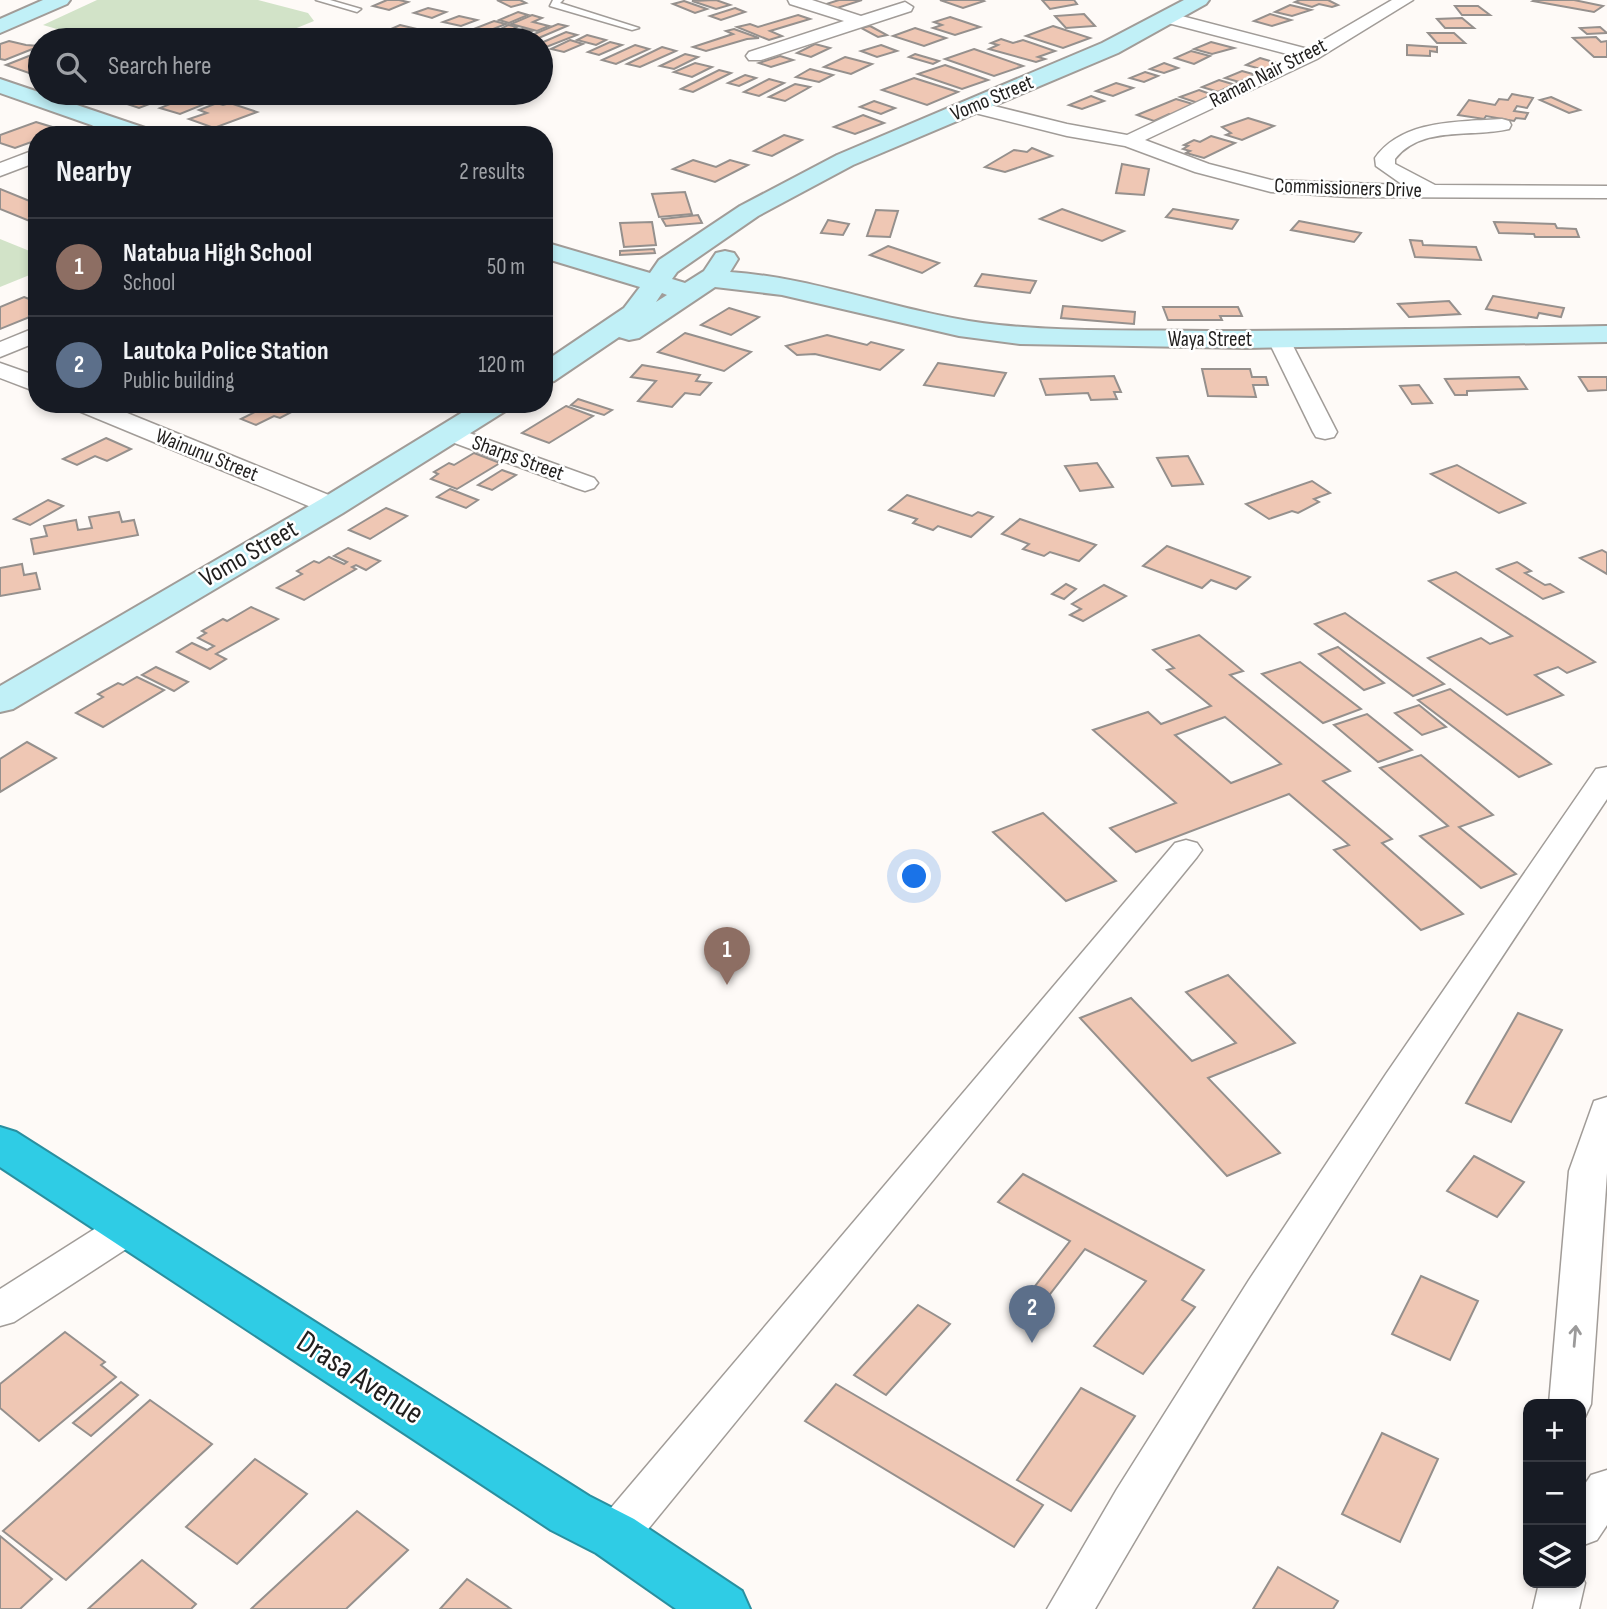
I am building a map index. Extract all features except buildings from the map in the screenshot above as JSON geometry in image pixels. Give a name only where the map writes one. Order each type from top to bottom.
[{"type":"highway","name":"Drasa Avenue","points":[[0,1144],[570,1513],[615,1536],[722,1609]]},
{"type":"main road","points":[[0,27],[60,0]]},
{"type":"main road","name":"Vomo Street","points":[[553,370],[634,314],[643,305],[653,284],[679,257],[729,223],[845,160],[1110,48],[1199,0]]},
{"type":"main road","points":[[0,86],[28,96]]},
{"type":"main road","points":[[54,105],[113,126]]},
{"type":"main road","name":"Vomo Street","points":[[579,354],[641,326],[710,275],[732,237],[785,194]]},
{"type":"main road","points":[[554,253],[630,266],[679,257],[710,275]]},
{"type":"main road","points":[[554,253],[653,284],[710,275]]},
{"type":"main road","name":"Waya Street","points":[[710,275],[818,292],[924,320],[993,332],[1070,338],[1279,340],[1607,334]]},
{"type":"main road","name":"Vomo Street","points":[[0,701],[332,506],[482,413]]},
{"type":"street","points":[[796,0],[859,21]]},
{"type":"street","name":"Raman Nair Street","points":[[1129,141],[1311,55],[1405,0]]},
{"type":"street","points":[[755,56],[905,7]]},
{"type":"street","points":[[1170,18],[1311,55]]},
{"type":"street","name":"Commissioners Drive","points":[[974,107],[1067,130],[1129,141],[1202,168],[1271,186],[1349,191],[1607,192]]},
{"type":"street","points":[[1437,191],[1393,172],[1386,166],[1385,158],[1389,151],[1402,140],[1413,136],[1502,125]]},
{"type":"street","points":[[0,170],[28,159]]},
{"type":"street","points":[[0,350],[28,338]]},
{"type":"street","points":[[1279,340],[1325,432]]},
{"type":"street","points":[[0,370],[28,381]]},
{"type":"street","name":"Wainunu Street","points":[[105,413],[332,506]]},
{"type":"street","name":"Sharps Street","points":[[450,433],[585,483]]},
{"type":"street","points":[[1070,1609],[1133,1501],[1316,1212],[1476,968],[1607,776]]},
{"type":"street","points":[[615,1536],[1186,850]]},
{"type":"street","points":[[1570,1399],[1588,1171],[1607,1111]]},
{"type":"street","points":[[0,1310],[129,1227]]},
{"type":"street","points":[[1582,1525],[1607,1489]]},
{"type":"street","points":[[1556,1609],[1561,1588]]},
{"type":"lane","points":[[320,0],[357,9]]},
{"type":"lane","points":[[559,0],[553,5],[635,28]]},
{"type":"green space","points":[[97,0],[258,0],[308,13],[314,21],[297,28],[53,28],[43,25]]},
{"type":"green space","points":[[0,239],[28,250],[28,276],[0,287]]},
{"type":"place","name":"Natabua High School","points":[[727,985]]},
{"type":"place","name":"Lautoka Police Station","points":[[1032,1343]]}]
